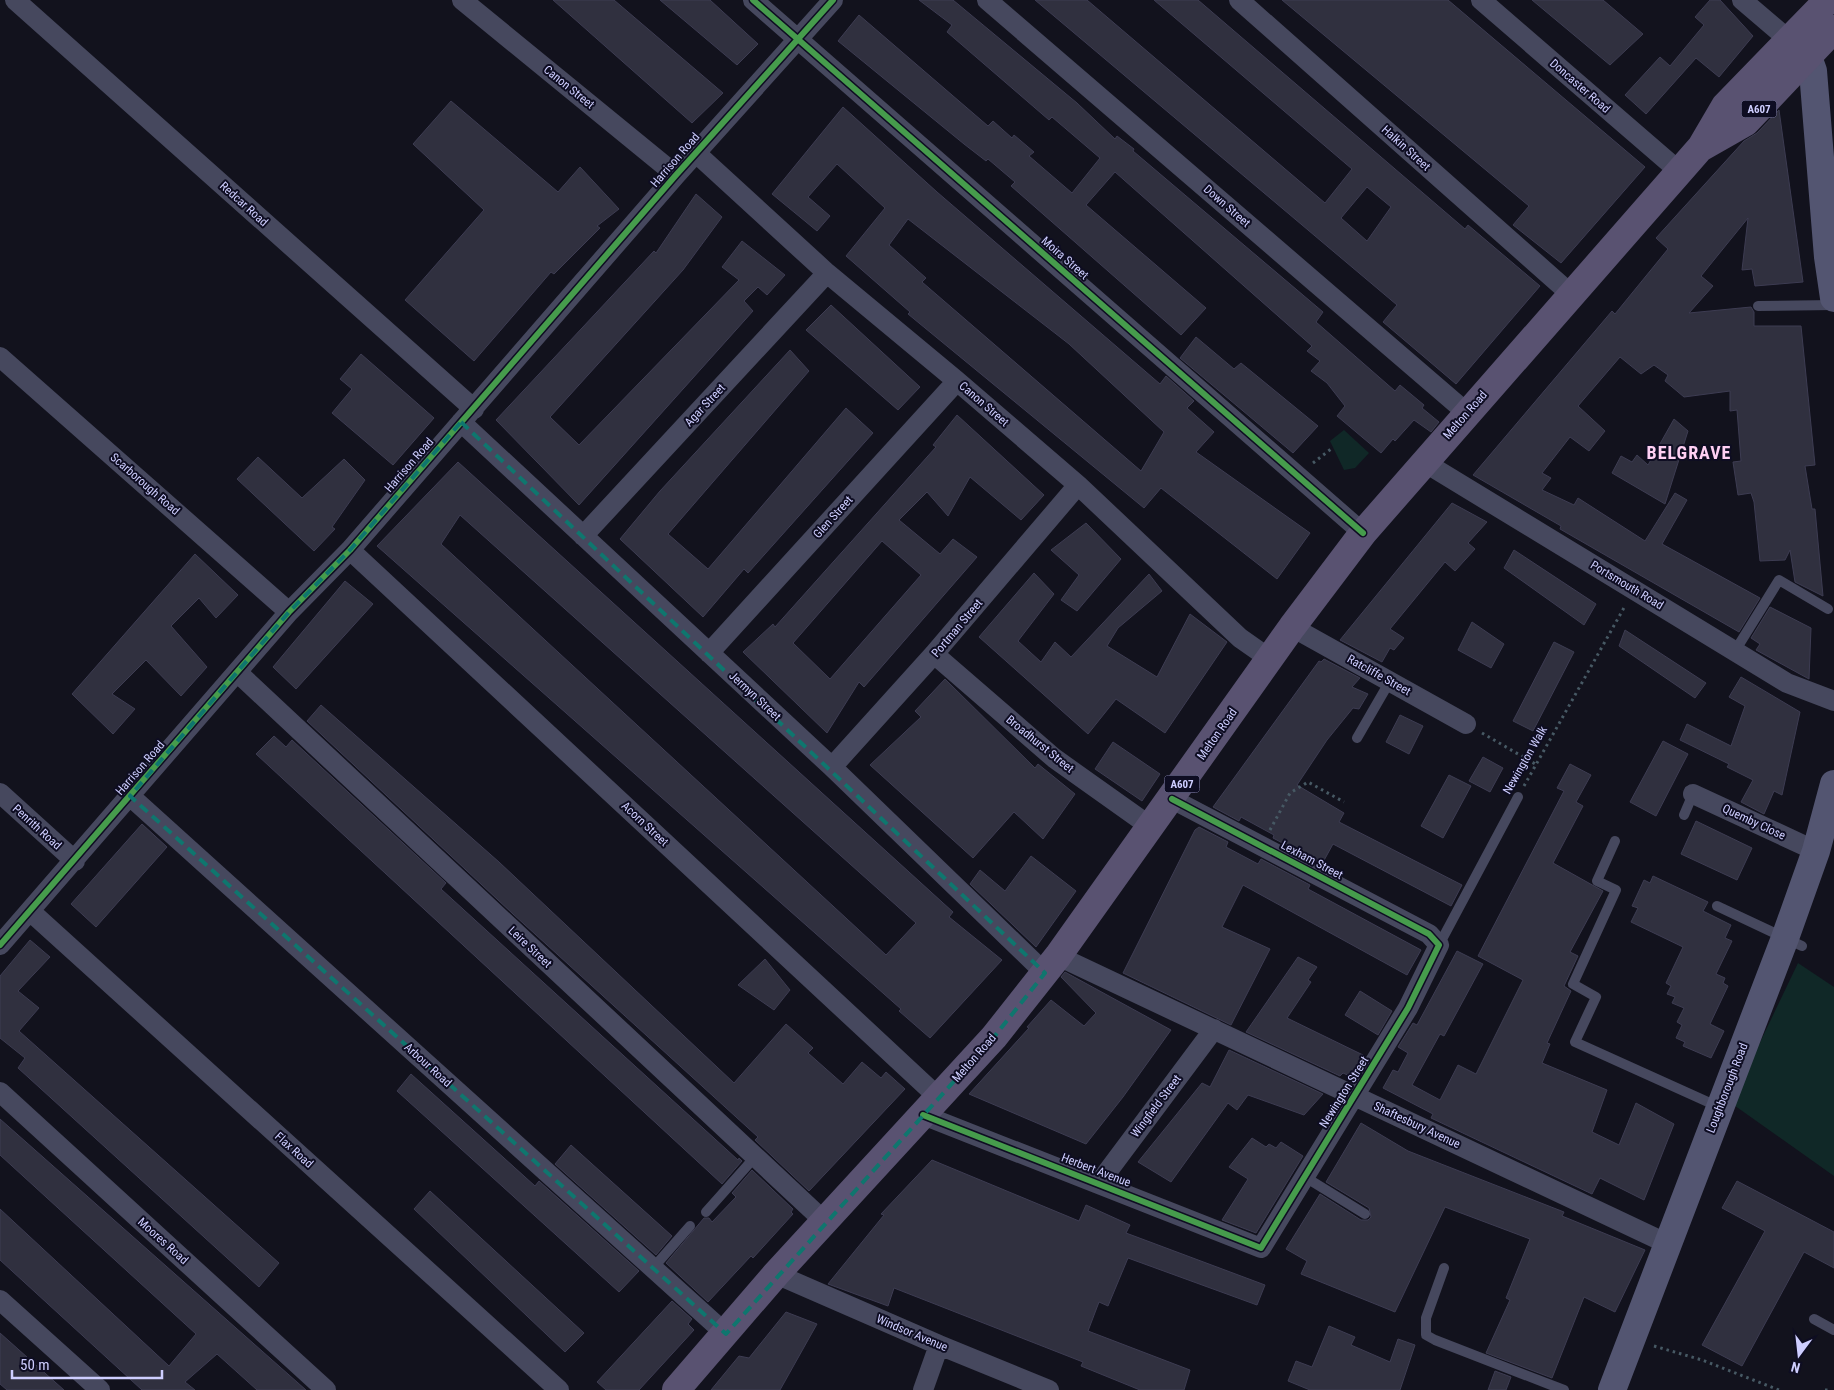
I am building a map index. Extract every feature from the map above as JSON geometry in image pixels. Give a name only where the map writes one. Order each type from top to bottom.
[{"type":"main road","name":"A607","points":[[1798,49],[1828,0]]},
{"type":"main road","name":"A607","points":[[1798,49],[1834,29]]},
{"type":"main road","name":"Melton Road","points":[[676,1390],[776,1274],[994,1037],[1051,964],[1172,799],[1292,627],[1363,533],[1701,148],[1726,106],[1798,49]]},
{"type":"street","name":"Redcar Road","points":[[15,0],[467,415]]},
{"type":"street","name":"Canon Street","points":[[462,0],[676,175]]},
{"type":"street","name":"Moira Street","points":[[753,0],[1363,533]]},
{"type":"street","name":"Harrison Road","points":[[0,945],[75,861],[289,612],[350,550],[676,175],[833,0]]},
{"type":"street","name":"Down Street","points":[[987,0],[1467,413]]},
{"type":"street","name":"Halkin Street","points":[[1239,0],[1573,296]]},
{"type":"street","name":"Doncaster Road","points":[[1481,0],[1680,172]]},
{"type":"street","points":[[1742,0],[1798,49],[1813,71],[1834,298]]},
{"type":"street","points":[[1821,167],[1834,91]]},
{"type":"street","name":"Canon Street","points":[[696,153],[827,273],[1078,485],[1240,638],[1270,659]]},
{"type":"street","name":"Agar Street","points":[[583,536],[827,273]]},
{"type":"street","name":"Scarborough Road","points":[[0,357],[289,612]]},
{"type":"street","name":"Glen Street","points":[[709,653],[957,381]]},
{"type":"street","name":"Jermyn Street","points":[[467,415],[583,536],[832,768],[1051,964]]},
{"type":"street","name":"Portsmouth Road","points":[[1424,462],[1788,684],[1834,701]]},
{"type":"street","name":"Portman Street","points":[[832,768],[934,654],[1078,485]]},
{"type":"street","name":"Acorn Street","points":[[350,550],[931,1106]]},
{"type":"street","name":"Ratcliffe Street","points":[[1292,627],[1466,724]]},
{"type":"street","name":"Broadhurst Street","points":[[934,654],[1054,758],[1151,827]]},
{"type":"street","name":"Leire Street","points":[[237,672],[824,1221]]},
{"type":"street","name":"Loughborough Road","points":[[1612,1390],[1720,1107],[1793,942],[1834,784]]},
{"type":"street","name":"Penrith Road","points":[[0,793],[75,861]]},
{"type":"street","name":"Quemby Close","points":[[1693,794],[1816,851]]},
{"type":"street","name":"Arbour Road","points":[[130,796],[726,1334]]},
{"type":"street","name":"Lexham Street","points":[[1172,799],[1429,934],[1439,944]]},
{"type":"street","name":"Flax Road","points":[[30,911],[559,1390]]},
{"type":"street","name":"Newington Street","points":[[1260,1248],[1356,1096],[1408,1008],[1439,944]]},
{"type":"street","name":"Shaftesbury Avenue","points":[[1051,964],[1214,1029],[1668,1244]]},
{"type":"street","name":"Wingfield Street","points":[[1099,1183],[1214,1029]]},
{"type":"street","name":"Moores Road","points":[[0,1092],[326,1390]]},
{"type":"street","name":"Herbert Avenue","points":[[931,1106],[1099,1183],[1260,1248]]},
{"type":"street","name":"Windsor Avenue","points":[[776,1274],[939,1345],[1049,1390]]},
{"type":"street","points":[[0,1300],[100,1390]]},
{"type":"street","points":[[923,1390],[939,1345]]},
{"type":"lane","points":[[1758,306],[1834,305]]},
{"type":"lane","points":[[1735,651],[1779,580],[1828,609]]},
{"type":"lane","points":[[1357,738],[1390,680]]},
{"type":"lane","points":[[1684,815],[1693,794]]},
{"type":"lane","name":"Newington Walk","points":[[1439,944],[1518,797]]},
{"type":"lane","points":[[1615,842],[1597,881],[1616,890],[1573,984],[1596,997],[1575,1042],[1720,1107]]},
{"type":"lane","points":[[1717,906],[1793,942]]},
{"type":"lane","points":[[706,1212],[755,1157]]},
{"type":"lane","points":[[1305,1176],[1365,1214]]},
{"type":"lane","points":[[652,1268],[690,1226]]},
{"type":"lane","points":[[1444,1268],[1426,1318],[1426,1334],[1435,1340],[1564,1390]]},
{"type":"lane","points":[[1814,1319],[1834,1330]]},
{"type":"path","points":[[1466,724],[1537,765]]},
{"type":"path","points":[[1261,846],[1290,794],[1308,782],[1344,802]]},
{"type":"path","points":[[1632,1339],[1702,1360],[1779,1390]]},
{"type":"highlighted area","points":[[461,422],[1045,973],[994,1037],[726,1334],[130,796],[289,612],[350,550]]},
{"type":"green space","points":[[1344,430],[1369,453],[1355,468],[1344,470],[1330,441]]},
{"type":"green space","points":[[1798,963],[1834,987],[1834,1176],[1731,1103]]},
{"type":"building","points":[[553,0],[614,0],[723,93],[692,123]]},
{"type":"building","points":[[660,0],[710,0],[758,44],[737,65]]},
{"type":"building","points":[[919,0],[953,0],[1077,103],[1115,139],[1117,136],[1134,149],[1133,151],[1323,312],[1316,322],[1395,391],[1400,385],[1424,405],[1422,408],[1439,422],[1431,432],[1414,420],[1381,453],[1337,416],[1345,406],[1327,383],[1311,371],[1320,361],[1307,351],[1312,346],[1115,172],[1086,205],[1206,308],[1181,335],[1011,186],[1015,182],[988,159],[986,161],[964,144],[838,41],[859,15],[988,126],[993,121],[1012,138],[1014,135],[1034,152],[1029,156],[1072,193],[1100,158],[1052,117],[1049,120],[947,32],[952,25]]},
{"type":"building","points":[[1035,0],[1087,0],[1325,203],[1352,169],[1154,0],[1198,0],[1465,229],[1468,225],[1540,286],[1456,384],[1383,322],[1397,305]],"holes":[[[1367,187],[1391,207],[1367,241],[1341,218]]]},
{"type":"building","points":[[1282,0],[1448,0],[1645,167],[1561,263],[1513,225],[1529,206]]},
{"type":"building","points":[[1532,0],[1603,0],[1643,34],[1610,65]]},
{"type":"building","points":[[1710,0],[1720,0],[1753,36],[1719,77],[1696,58],[1646,114],[1625,95],[1660,57],[1670,66],[1704,25],[1695,17]]},
{"type":"building","points":[[451,101],[558,192],[580,167],[619,209],[597,226],[600,228],[554,274],[551,272],[474,361],[405,300],[484,210],[413,144]]},
{"type":"building","points":[[843,107],[937,192],[1160,384],[1166,376],[1194,401],[1187,408],[1214,432],[1196,452],[1310,533],[1277,579],[1161,488],[1144,508],[908,314],[910,312],[846,256],[885,208],[837,164],[808,197],[830,216],[817,231],[772,194]],"holes":[[[908,219],[1069,344],[1164,432],[1141,471],[922,282],[926,278],[889,245]]]},
{"type":"building","points":[[1779,110],[1803,282],[1755,286],[1752,269],[1742,270],[1748,218],[1701,276],[1713,286],[1689,313],[1751,307],[1754,312],[1754,326],[1801,326],[1815,465],[1805,466],[1812,509],[1815,509],[1823,596],[1795,582],[1790,550],[1785,560],[1760,561],[1754,502],[1751,493],[1738,495],[1733,462],[1741,461],[1737,410],[1730,411],[1730,391],[1684,397],[1665,381],[1668,375],[1654,365],[1641,374],[1620,357],[1578,406],[1605,431],[1589,451],[1570,437],[1542,473],[1551,478],[1542,490],[1574,505],[1578,498],[1645,541],[1675,493],[1687,500],[1662,544],[1760,598],[1739,632],[1560,529],[1561,526],[1473,475],[1612,311],[1615,314],[1668,249],[1656,238],[1744,141],[1757,133]]},
{"type":"building","points":[[696,194],[722,217],[683,270],[550,417],[579,445],[739,280],[722,267],[742,241],[785,275],[767,295],[758,287],[744,301],[753,311],[579,505],[496,420],[654,251],[656,253]]},
{"type":"building","points":[[831,305],[920,387],[898,410],[806,330]]},
{"type":"building","points":[[1196,337],[1234,369],[1241,363],[1318,426],[1293,453],[1180,358]]},
{"type":"building","points":[[790,350],[809,371],[668,534],[708,569],[846,408],[873,433],[748,573],[744,569],[703,617],[620,539],[660,491]]},
{"type":"building","points":[[361,354],[434,418],[393,465],[332,413],[352,389],[340,379]]},
{"type":"building","points":[[957,415],[1044,495],[1021,520],[970,477],[948,516],[927,492],[899,520],[940,554],[953,539],[977,557],[864,687],[859,682],[827,733],[743,652],[773,624],[775,627],[936,447],[933,445]],"holes":[[[882,541],[921,575],[830,679],[793,643]]]},
{"type":"building","points":[[1674,419],[1688,431],[1665,504],[1612,473],[1621,456],[1632,462],[1637,455],[1648,465]]},
{"type":"building","points":[[258,457],[302,498],[344,459],[365,480],[332,527],[335,529],[314,551],[237,479]]},
{"type":"building","points":[[458,462],[953,912],[949,917],[1002,960],[930,1038],[899,1011],[901,1009],[377,546]],"holes":[[[460,515],[916,923],[886,955],[441,544]]]},
{"type":"building","points":[[1452,503],[1487,522],[1468,543],[1475,549],[1455,571],[1445,562],[1390,629],[1404,638],[1394,650],[1390,648],[1382,662],[1340,640]]},
{"type":"building","points":[[1086,523],[1121,559],[1077,611],[1061,600],[1079,575],[1051,550]]},
{"type":"building","points":[[1514,550],[1596,604],[1584,625],[1504,568]]},
{"type":"building","points":[[195,554],[238,595],[216,618],[199,598],[171,626],[207,667],[181,696],[146,660],[112,694],[135,709],[113,734],[72,694]]},
{"type":"building","points":[[1034,573],[1054,594],[1018,641],[1041,662],[1055,642],[1071,657],[1149,574],[1162,591],[1118,628],[1107,646],[1157,677],[1190,614],[1227,642],[1165,733],[1116,699],[1088,734],[979,637]]},
{"type":"building","points":[[345,581],[373,604],[296,689],[273,667]]},
{"type":"building","points":[[1770,607],[1811,628],[1809,679],[1756,650],[1760,644],[1751,638]]},
{"type":"building","points":[[1472,622],[1504,644],[1491,668],[1458,650]]},
{"type":"building","points":[[1625,630],[1706,683],[1695,698],[1619,646]]},
{"type":"building","points":[[1554,642],[1574,652],[1533,731],[1513,721]]},
{"type":"building","points":[[1324,659],[1360,678],[1352,687],[1368,694],[1359,709],[1353,708],[1327,740],[1297,785],[1344,813],[1339,822],[1462,885],[1451,906],[1333,844],[1322,864],[1273,838],[1274,835],[1241,817],[1239,821],[1213,807],[1319,661],[1321,662]]},
{"type":"building","points":[[1741,677],[1800,712],[1782,795],[1774,791],[1764,814],[1741,802],[1753,780],[1727,767],[1729,764],[1680,740],[1687,724],[1731,746],[1745,706],[1729,697]]},
{"type":"building","points":[[945,679],[1035,768],[1038,764],[1075,794],[1043,839],[1014,812],[973,858],[870,765],[921,717],[915,711]]},
{"type":"building","points":[[321,705],[499,862],[734,1083],[786,1024],[813,1048],[808,1053],[843,1084],[862,1062],[881,1078],[886,1072],[905,1089],[809,1191],[755,1140],[758,1137],[513,914],[307,721]]},
{"type":"building","points":[[1400,715],[1423,726],[1409,754],[1386,742]]},
{"type":"building","points":[[274,736],[286,747],[292,740],[446,883],[441,889],[738,1160],[739,1158],[742,1161],[722,1184],[256,754]]},
{"type":"building","points":[[1663,741],[1688,754],[1656,816],[1630,802]]},
{"type":"building","points":[[1113,742],[1160,774],[1142,801],[1095,769]]},
{"type":"building","points":[[1483,757],[1503,768],[1490,792],[1469,781]]},
{"type":"building","points":[[1570,764],[1591,775],[1576,802],[1583,806],[1553,863],[1603,891],[1570,952],[1578,956],[1564,986],[1571,991],[1547,1043],[1550,1044],[1542,1063],[1607,1090],[1592,1132],[1619,1145],[1636,1103],[1674,1124],[1644,1200],[1600,1178],[1592,1194],[1431,1118],[1433,1114],[1383,1088],[1393,1070],[1398,1072],[1408,1053],[1398,1047],[1413,1023],[1417,1025],[1457,951],[1483,964],[1444,1036],[1440,1034],[1412,1085],[1440,1100],[1458,1065],[1476,1074],[1523,980],[1478,956],[1564,791],[1557,788]]},
{"type":"building","points":[[1449,775],[1471,786],[1443,838],[1421,826]]},
{"type":"building","points":[[1696,821],[1752,848],[1737,880],[1681,854]]},
{"type":"building","points":[[142,824],[167,847],[96,927],[71,904]]},
{"type":"building","points":[[1199,827],[1228,842],[1226,847],[1258,864],[1261,859],[1310,885],[1308,889],[1421,950],[1407,975],[1243,885],[1222,927],[1270,949],[1231,1025],[1123,973],[1195,830]]},
{"type":"building","points":[[1031,856],[1076,891],[1036,947],[970,884],[980,870],[1005,891]]},
{"type":"building","points":[[1653,876],[1708,902],[1703,911],[1731,925],[1725,938],[1732,941],[1716,974],[1725,978],[1723,983],[1728,986],[1710,1024],[1724,1031],[1711,1058],[1683,1046],[1685,1042],[1676,1038],[1682,1025],[1677,1022],[1684,1008],[1672,1003],[1675,997],[1667,994],[1671,986],[1666,983],[1683,947],[1631,922],[1638,908],[1632,906],[1644,880],[1650,883]]},
{"type":"building","points":[[30,940],[50,957],[18,991],[39,1008],[19,1031],[279,1263],[259,1287],[18,1068],[25,1058],[0,1038],[0,976]]},
{"type":"building","points":[[1298,957],[1317,967],[1308,980],[1311,982],[1287,1018],[1363,1055],[1352,1077],[1343,1073],[1340,1076],[1246,1032]]},
{"type":"building","points":[[765,959],[790,990],[774,1010],[738,985]]},
{"type":"building","points":[[1065,972],[1171,1030],[1123,1097],[1086,1144],[969,1094],[1029,1028],[1027,1027],[1051,1000],[1084,1026],[1096,1013],[1061,977]]},
{"type":"building","points":[[1360,991],[1392,1011],[1378,1035],[1345,1015]]},
{"type":"building","points":[[1229,1050],[1323,1094],[1304,1115],[1248,1095],[1237,1110],[1228,1103],[1171,1182],[1138,1162],[1202,1083],[1210,1087]]},
{"type":"building","points":[[411,1074],[535,1186],[539,1181],[639,1271],[619,1292],[397,1091]]},
{"type":"building","points":[[0,1119],[306,1390],[257,1390],[217,1354],[185,1382],[195,1390],[142,1390],[0,1260],[0,1209],[169,1366],[196,1334],[0,1155]]},
{"type":"building","points":[[1361,1123],[1408,1151],[1564,1212],[1562,1216],[1645,1250],[1615,1312],[1584,1297],[1552,1378],[1486,1353],[1510,1300],[1506,1298],[1530,1239],[1445,1207],[1395,1312],[1301,1274],[1307,1261],[1286,1249],[1320,1194],[1361,1220],[1368,1220],[1371,1217],[1369,1208],[1326,1182]]},
{"type":"building","points":[[1252,1138],[1266,1147],[1269,1144],[1276,1148],[1281,1142],[1303,1156],[1256,1233],[1222,1220],[1248,1179],[1229,1167]]},
{"type":"building","points":[[571,1145],[672,1236],[656,1255],[555,1164]]},
{"type":"building","points":[[932,1160],[1079,1221],[1086,1205],[1130,1225],[1126,1233],[1265,1285],[1257,1305],[1128,1258],[1108,1306],[1099,1302],[1088,1331],[1190,1370],[1184,1390],[1140,1390],[1081,1366],[1083,1362],[894,1288],[888,1306],[828,1284],[884,1215],[881,1214]]},
{"type":"building","points":[[752,1170],[793,1209],[791,1212],[793,1214],[753,1258],[751,1256],[708,1302],[666,1263],[704,1218],[709,1218],[712,1222],[736,1197],[732,1193]]},
{"type":"building","points":[[1737,1181],[1834,1232],[1834,1268],[1804,1252],[1742,1366],[1702,1345],[1765,1231],[1722,1208]]},
{"type":"building","points":[[430,1191],[584,1333],[565,1352],[414,1209]]},
{"type":"building","points":[[672,1301],[692,1319],[688,1324],[694,1330],[639,1390],[606,1390],[597,1382]]},
{"type":"building","points":[[786,1312],[817,1324],[780,1390],[711,1390],[739,1356],[749,1358]]},
{"type":"building","points":[[1329,1326],[1355,1337],[1351,1345],[1390,1362],[1398,1339],[1415,1345],[1400,1390],[1310,1390],[1288,1381],[1296,1361],[1312,1367]]},
{"type":"building","points":[[0,1333],[64,1390],[7,1390],[0,1384]]},
{"type":"building","points":[[1495,1371],[1511,1377],[1506,1390],[1488,1390]]},
{"type":"cycle path","points":[[753,0],[1363,533]]},
{"type":"cycle path","points":[[0,945],[289,612],[350,550],[676,175],[833,0]]},
{"type":"cycle path","points":[[923,1115],[1261,1248],[1408,1008],[1439,945],[1429,934],[1172,799]]},
{"type":"district","name":"BELGRAVE","points":[[1689,452]]}]
